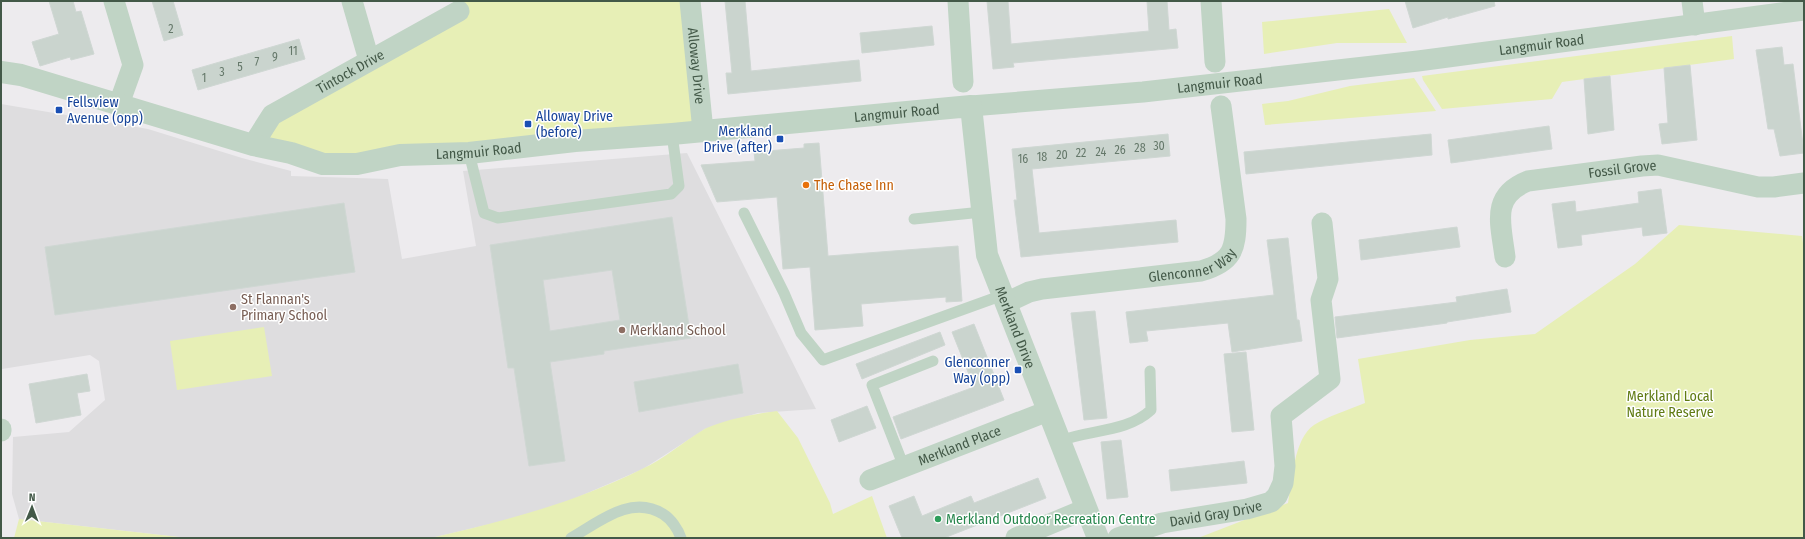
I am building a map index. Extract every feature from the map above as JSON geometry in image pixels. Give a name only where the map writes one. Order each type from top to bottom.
[{"type":"street","points":[[114,1],[133,65],[119,104]]},
{"type":"street","points":[[352,1],[369,60]]},
{"type":"street","name":"Alloway Drive","points":[[690,1],[703,131]]},
{"type":"street","points":[[958,1],[963,82]]},
{"type":"street","points":[[1211,1],[1215,62]]},
{"type":"street","points":[[1692,1],[1695,25]]},
{"type":"street","name":"Langmuir Road","points":[[1,72],[21,75],[253,145],[291,153],[324,164],[357,164],[400,155],[469,153],[574,141],[672,134],[970,106],[1143,92],[1418,61],[1535,44],[1695,25],[1804,10]]},
{"type":"street","name":"Tintock Drive","points":[[253,145],[272,115],[459,11]]},
{"type":"street","name":"Merkland Drive","points":[[970,106],[987,255],[1098,538]]},
{"type":"street","name":"Glenconner Way","points":[[1004,299],[1042,289],[1201,271],[1221,264],[1235,246],[1236,220],[1221,106]]},
{"type":"street","name":"Fossil Grove","points":[[1505,257],[1500,214],[1502,203],[1508,193],[1528,181],[1658,165],[1758,187],[1774,187],[1804,183]]},
{"type":"street","name":"David Gray Drive","points":[[1118,538],[1162,523],[1262,505],[1277,496],[1283,483],[1285,466],[1282,416],[1330,379],[1321,300],[1328,279],[1322,223]]},
{"type":"street","name":"Merkland Place","points":[[870,480],[1048,411]]},
{"type":"street","points":[[1016,538],[1086,509]]},
{"type":"lane","points":[[469,153],[484,213],[498,218],[671,194],[679,186],[672,134]]},
{"type":"lane","points":[[914,219],[982,212]]},
{"type":"lane","points":[[744,213],[784,294],[800,333],[823,360],[1004,299]]},
{"type":"lane","points":[[904,467],[872,385],[933,361]]},
{"type":"lane","points":[[1060,441],[1076,434],[1107,430],[1130,424],[1141,418],[1150,410],[1150,371]]},
{"type":"lane","points":[[571,538],[618,510],[637,506],[654,509],[669,518],[681,538]]},
{"type":"shaded area","name":"St Flannan's Primary School","points":[[1,104],[148,129],[242,158],[291,171],[291,176],[388,179],[402,259],[476,246],[463,171],[687,153],[816,409],[758,413],[705,429],[643,469],[562,504],[499,522],[431,538],[188,538],[19,519],[12,494],[13,437],[69,432],[105,400],[99,361],[90,355],[2,369]]},
{"type":"green space","points":[[457,1],[690,1],[703,131],[357,164],[253,145],[261,129],[459,10]]},
{"type":"green space","points":[[1389,9],[1407,43],[1337,43],[1264,54],[1262,22]]},
{"type":"green space","points":[[1732,36],[1734,59],[1562,82],[1552,99],[1442,109],[1423,80],[1422,76]]},
{"type":"green space","points":[[1414,78],[1436,111],[1265,125],[1262,104],[1288,101],[1350,86]]},
{"type":"green space","name":"Merkland Local Nature Reserve","points":[[1679,225],[1802,236],[1804,250],[1804,538],[1198,538],[1288,503],[1295,461],[1302,440],[1307,431],[1325,419],[1365,403],[1358,359],[1470,340],[1535,334],[1635,264]]},
{"type":"green space","points":[[264,327],[272,376],[177,390],[170,341]]},
{"type":"green space","points":[[777,411],[798,438],[830,503],[833,514],[872,496],[887,538],[431,538],[512,518],[591,492],[650,465],[703,430],[739,418]]},
{"type":"green space","points":[[19,519],[188,538],[14,538]]},
{"type":"building","points":[[49,1],[73,1],[76,12],[81,11],[94,54],[71,60],[70,57],[40,66],[32,42],[59,34]]},
{"type":"building","points":[[152,1],[173,1],[183,35],[164,41]]},
{"type":"building","points":[[725,1],[745,1],[751,71],[859,60],[861,81],[728,94],[726,73],[732,73]]},
{"type":"building","points":[[987,1],[1008,1],[1011,44],[1149,31],[1147,1],[1167,1],[1169,30],[1176,29],[1178,48],[1013,63],[1014,67],[993,69]]},
{"type":"building","points":[[1405,1],[1494,1],[1495,6],[1448,19],[1448,17],[1413,28]]},
{"type":"building","points":[[932,26],[934,45],[862,53],[860,33]]},
{"type":"building","points":[[299,39],[305,59],[198,90],[192,70]]},
{"type":"building","points":[[1782,47],[1784,65],[1793,64],[1804,153],[1780,156],[1774,129],[1768,129],[1756,50]]},
{"type":"building","points":[[1690,65],[1697,140],[1662,144],[1659,124],[1668,123],[1664,68]]},
{"type":"building","points":[[1610,76],[1614,130],[1588,134],[1584,79]]},
{"type":"building","points":[[1549,126],[1552,149],[1451,163],[1448,140]]},
{"type":"building","points":[[1168,134],[1170,156],[1032,169],[1039,233],[1176,220],[1178,242],[1021,257],[1014,200],[1017,200],[1012,149]]},
{"type":"building","points":[[1431,134],[1432,155],[1246,174],[1244,152]]},
{"type":"building","points":[[819,143],[828,256],[958,246],[962,301],[946,302],[946,297],[861,304],[863,326],[815,330],[810,267],[783,269],[777,197],[717,202],[701,165],[755,161],[754,152],[804,148],[804,144]]},
{"type":"building","points":[[1661,189],[1667,233],[1643,236],[1642,227],[1581,235],[1582,245],[1558,248],[1552,204],[1575,201],[1576,212],[1639,203],[1638,192]]},
{"type":"building","points":[[344,203],[355,272],[55,315],[45,247]]},
{"type":"building","points":[[672,217],[691,338],[604,351],[604,354],[550,362],[565,461],[529,466],[514,368],[508,368],[490,245]],"holes":[[[612,270],[620,320],[550,331],[543,280]]]},
{"type":"building","points":[[1457,227],[1460,247],[1361,260],[1359,240]]},
{"type":"building","points":[[1288,238],[1297,320],[1299,320],[1302,341],[1232,352],[1228,323],[1146,331],[1148,341],[1130,343],[1126,312],[1274,295],[1267,240]]},
{"type":"building","points":[[1507,289],[1511,312],[1447,323],[1337,338],[1335,317],[1457,302],[1456,297]]},
{"type":"building","points":[[1095,311],[1107,418],[1084,420],[1071,313]]},
{"type":"building","points":[[974,324],[1004,400],[901,439],[893,417],[974,387],[952,332]]},
{"type":"building","points":[[940,332],[945,345],[862,379],[856,364]]},
{"type":"building","points":[[1246,352],[1254,430],[1232,432],[1224,354]]},
{"type":"building","points":[[738,364],[743,393],[639,412],[634,382]]},
{"type":"building","points":[[87,374],[90,391],[77,393],[81,415],[36,423],[29,384]]},
{"type":"building","points":[[867,406],[876,428],[839,442],[831,420]]},
{"type":"building","points":[[1121,440],[1128,497],[1107,499],[1101,442]]},
{"type":"building","points":[[1244,461],[1247,483],[1171,491],[1169,470]]},
{"type":"building","name":"Merkland Outdoor Recreation Centre","points":[[1038,478],[1046,498],[944,538],[902,538],[889,506],[914,496],[922,516],[971,496],[974,503]]},
{"type":"place","name":"Fellsview Avenue (opp)","points":[[59,110]]},
{"type":"place","name":"Alloway Drive (before)","points":[[528,124]]},
{"type":"place","name":"Merkland Drive (after)","points":[[780,139]]},
{"type":"place","name":"The Chase Inn","points":[[806,185]]},
{"type":"place","name":"St Flannan's Primary School","points":[[233,307]]},
{"type":"place","name":"Merkland School","points":[[622,330]]},
{"type":"place","name":"Glenconner Way (opp)","points":[[1018,370]]},
{"type":"place","name":"Merkland Outdoor Recreation Centre","points":[[938,519]]}]
